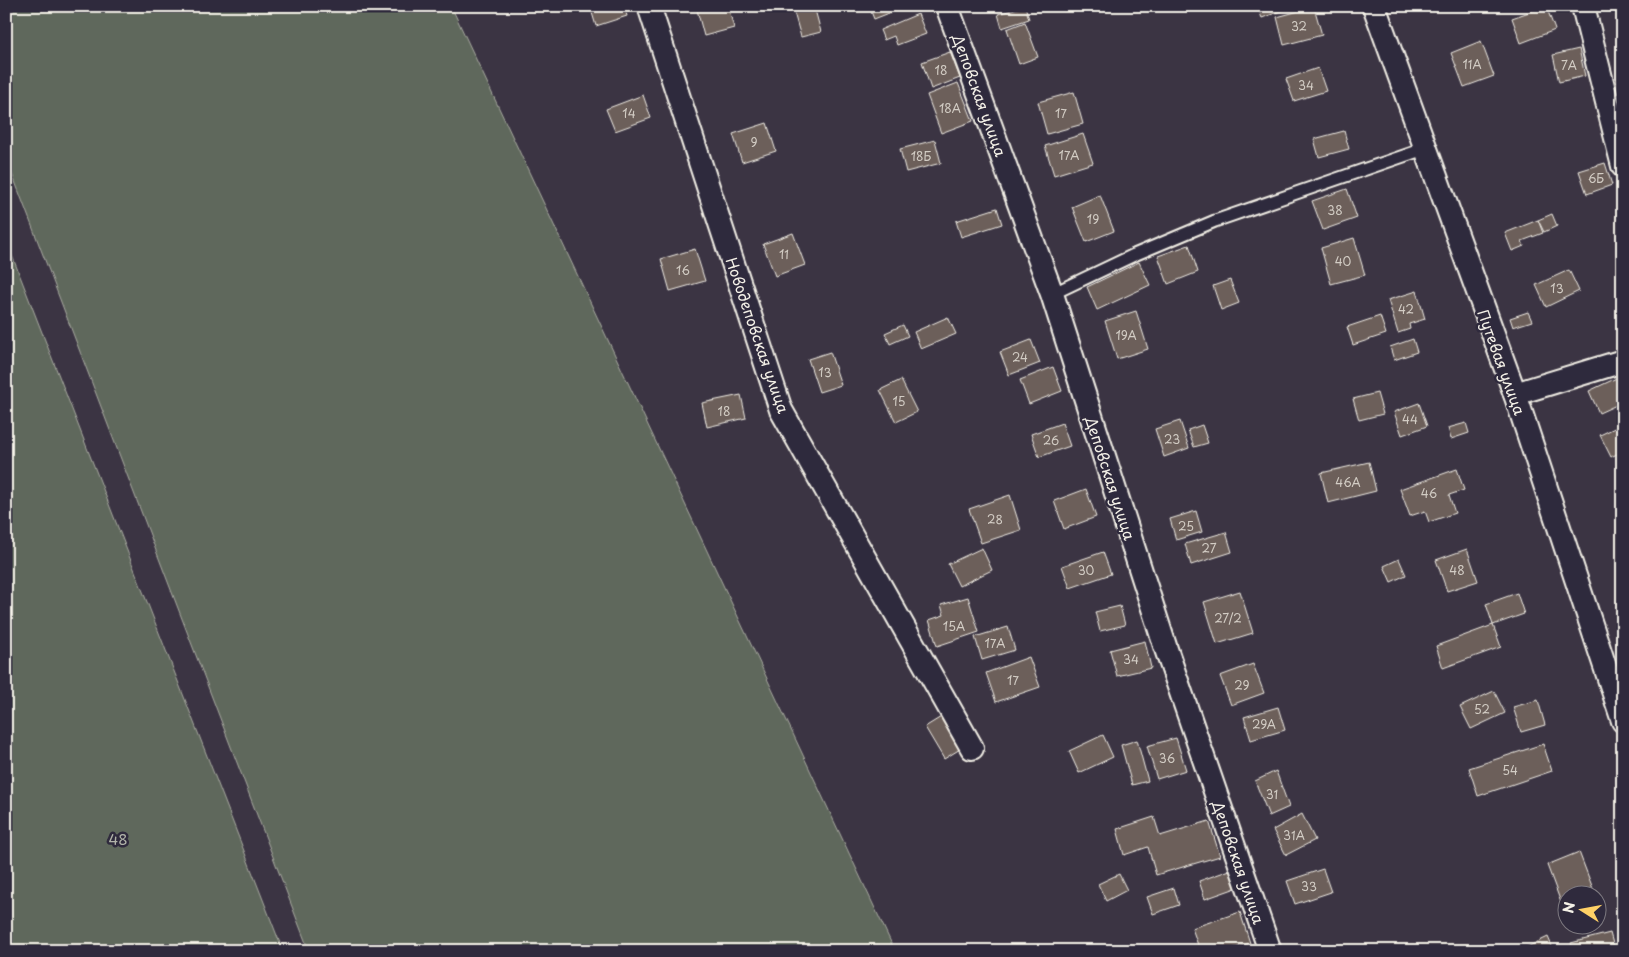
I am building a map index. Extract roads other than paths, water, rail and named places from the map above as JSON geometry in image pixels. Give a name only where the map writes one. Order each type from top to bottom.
[{"type":"street","name":"Новодеповская улица","points":[[649,6],[781,410],[972,748]]},
{"type":"street","name":"Деповская улица","points":[[948,6],[1052,294],[1166,649],[1270,951]]},
{"type":"street","name":"Путевая улица","points":[[1374,6],[1424,149],[1515,394],[1623,721]]},
{"type":"street","points":[[1583,6],[1623,166]]},
{"type":"street","points":[[1515,394],[1623,360]]},
{"type":"lane","points":[[1052,294],[1134,255],[1216,221],[1424,149]]},
{"type":"park label","name":"48","points":[[118,838]]}]
